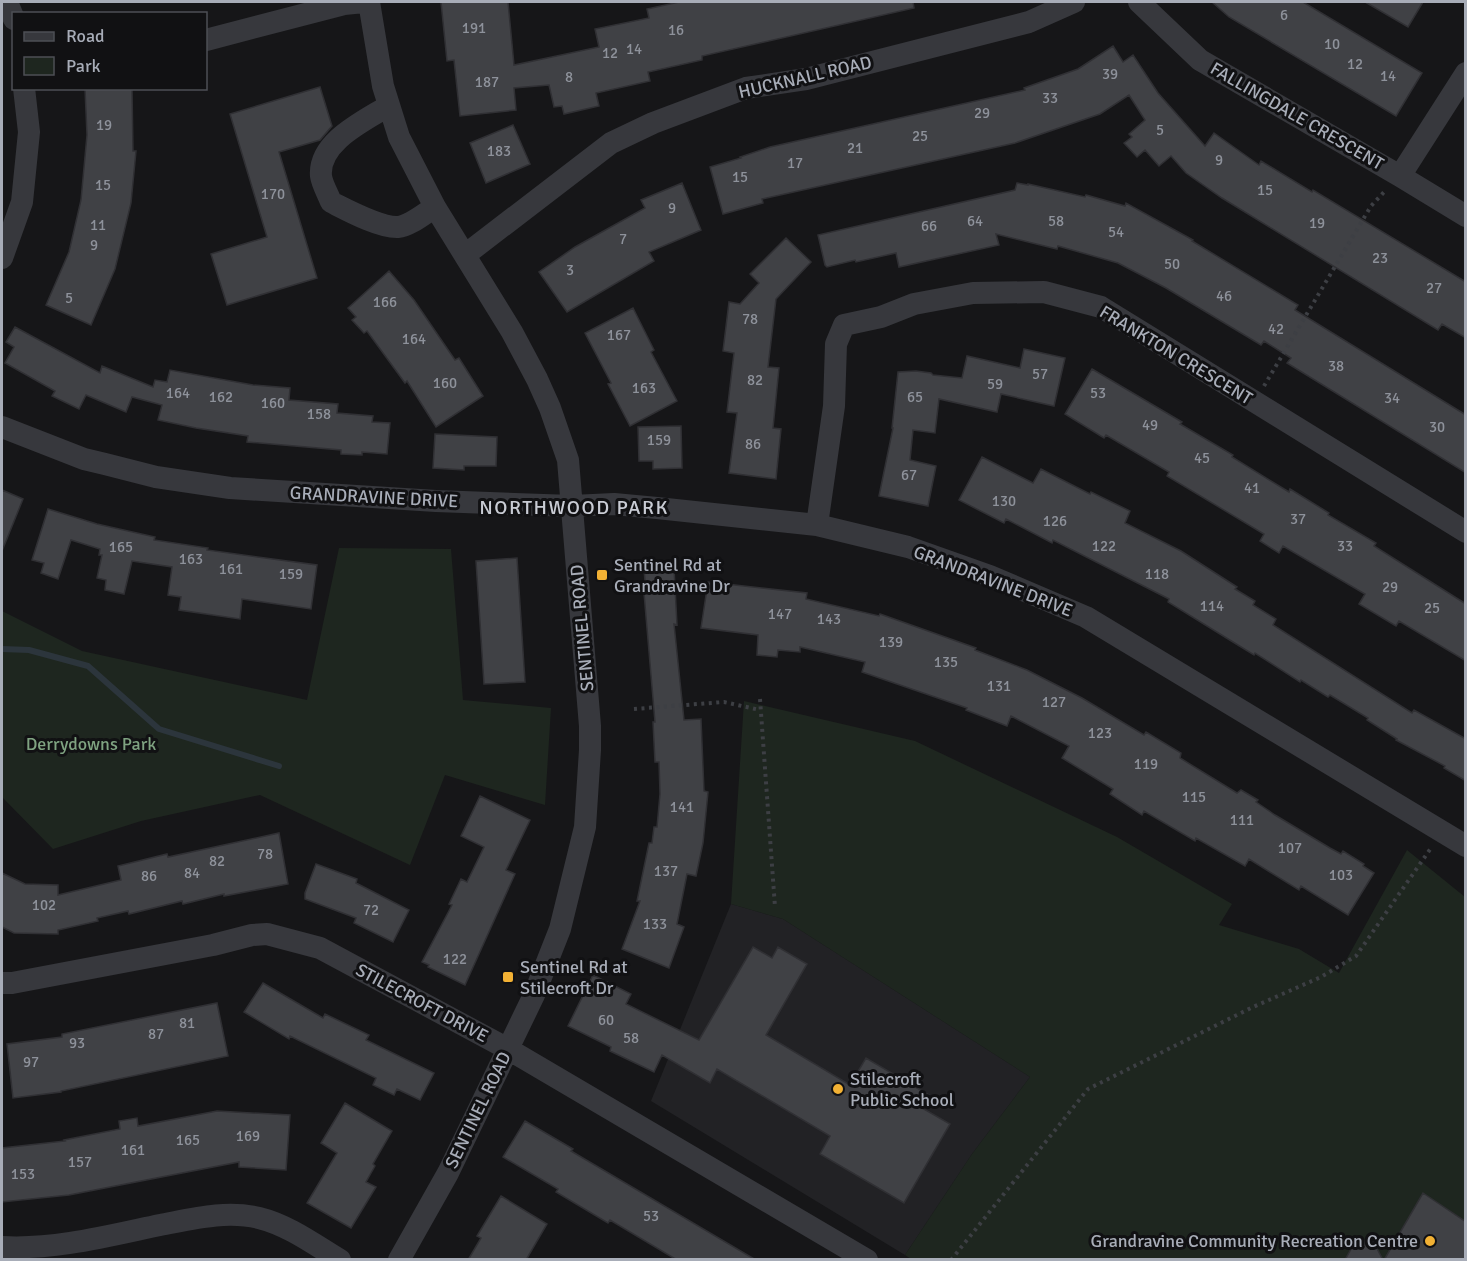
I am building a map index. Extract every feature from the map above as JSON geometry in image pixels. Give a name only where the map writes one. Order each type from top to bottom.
[{"type":"street","points":[[207,40],[344,4],[364,2]]},
{"type":"street","name":"SENTINEL ROAD","points":[[369,2],[388,106],[399,137],[435,207],[512,332],[550,408],[568,460],[590,726],[585,827],[560,929],[534,995],[508,1049],[447,1173],[399,1260]]},
{"type":"street","name":"HUCKNALL ROAD","points":[[465,255],[610,143],[653,123],[746,88],[806,79],[1029,22],[1074,2]]},
{"type":"street","name":"FALLINGDALE CRESCENT","points":[[1139,2],[1200,60],[1466,216]]},
{"type":"street","points":[[1400,176],[1466,73]]},
{"type":"street","points":[[2,258],[22,202],[29,132],[24,90]]},
{"type":"street","points":[[388,106],[333,143],[323,156],[321,177],[331,202],[358,215],[397,227],[405,225],[435,207]]},
{"type":"street","name":"FRANKTON CRESCENT","points":[[817,525],[834,406],[836,350],[839,333],[844,325],[881,317],[914,304],[973,293],[1044,292],[1101,307],[1466,532]]},
{"type":"street","name":"GRANDRAVINE DRIVE","points":[[2,428],[84,459],[156,477],[230,488],[436,501],[572,506],[614,504],[817,525],[908,547],[990,576],[1086,617],[1466,846]]},
{"type":"street","name":"STILECROFT DRIVE","points":[[2,983],[213,945],[252,935],[267,934],[320,948],[508,1049],[867,1260]]},
{"type":"street","points":[[2,1247],[32,1254],[195,1219],[237,1214],[261,1218],[282,1226],[340,1260]]},
{"type":"path","points":[[1255,402],[1371,206],[1400,176]]},
{"type":"path","points":[[760,699],[775,907]]},
{"type":"path","points":[[634,709],[724,702],[760,710]]},
{"type":"path","points":[[951,1260],[1088,1089],[1253,1007],[1321,977],[1356,956],[1442,832]]},
{"type":"shaded area","name":"Stilecroft Public School","points":[[731,904],[783,919],[1030,1077],[972,1154],[905,1255],[651,1101]]},
{"type":"green space","name":"Derrydowns Park","points":[[339,548],[451,549],[463,700],[551,708],[545,805],[445,775],[410,865],[260,795],[141,821],[53,849],[2,797],[2,611],[82,651],[307,700]]},
{"type":"green space","points":[[744,701],[915,741],[1117,837],[1232,904],[1219,925],[1299,949],[1339,973],[1407,850],[1465,897],[1465,1259],[911,1259],[905,1255],[972,1154],[1030,1077],[783,919],[731,904]]},
{"type":"building","points":[[441,2],[508,2],[514,65],[599,47],[595,29],[649,18],[647,9],[679,2],[913,2],[914,8],[702,56],[702,60],[648,72],[650,81],[596,93],[599,106],[564,114],[562,106],[554,107],[549,85],[514,88],[516,110],[460,116],[454,60],[447,61]]},
{"type":"building","points":[[1212,2],[1303,2],[1422,73],[1396,116],[1229,17]]},
{"type":"building","points":[[1365,2],[1423,2],[1408,27]]},
{"type":"building","points":[[1113,46],[1123,62],[1133,55],[1158,93],[1205,146],[1214,133],[1259,165],[1261,161],[1312,192],[1313,190],[1466,282],[1466,338],[1442,324],[1438,330],[1222,198],[1186,173],[1171,156],[1159,166],[1145,150],[1137,157],[1124,143],[1132,137],[1129,134],[1145,120],[1129,95],[1100,114],[1015,143],[762,199],[763,203],[723,214],[710,167],[770,147],[1025,90],[1024,88],[1078,69]]},
{"type":"building","points":[[320,87],[332,126],[320,140],[279,152],[317,278],[227,305],[211,254],[267,237],[230,114]]},
{"type":"building","points":[[85,90],[132,90],[133,151],[136,151],[131,203],[115,269],[91,325],[46,305],[69,252],[81,200],[87,135]]},
{"type":"building","points":[[513,125],[530,164],[486,183],[470,143]]},
{"type":"building","points":[[682,183],[701,230],[649,252],[654,261],[567,312],[539,272],[575,247],[645,208],[641,200]]},
{"type":"building","points":[[1017,183],[1085,197],[1086,195],[1125,206],[1126,203],[1193,240],[1298,305],[1295,310],[1466,415],[1466,473],[1287,363],[1291,358],[1264,341],[1261,345],[1166,288],[1118,263],[1058,246],[1057,249],[996,234],[999,245],[899,267],[896,253],[827,267],[825,265],[818,235],[1015,190]]},
{"type":"building","points":[[786,238],[811,262],[776,299],[768,367],[779,368],[773,428],[781,429],[776,479],[729,473],[737,413],[727,412],[734,353],[723,351],[729,302],[740,304],[759,283],[750,274]]},
{"type":"building","points":[[389,271],[414,300],[455,360],[459,358],[483,396],[436,427],[407,381],[405,383],[367,331],[364,333],[352,320],[356,317],[348,308]]},
{"type":"building","points":[[633,308],[654,350],[651,352],[677,401],[630,426],[585,333]]},
{"type":"building","points":[[15,327],[100,373],[102,366],[153,387],[155,380],[167,382],[170,370],[253,385],[290,388],[289,400],[338,404],[337,413],[373,416],[372,422],[390,423],[387,454],[362,452],[362,455],[341,454],[341,450],[247,442],[248,436],[158,420],[162,405],[132,397],[126,412],[86,395],[79,409],[52,396],[55,391],[5,363],[14,347],[6,342]]},
{"type":"building","points":[[1024,349],[1065,358],[1054,406],[1001,394],[997,412],[939,399],[935,433],[913,430],[910,460],[936,466],[928,506],[879,496],[893,428],[898,372],[916,371],[962,378],[967,356],[1020,368]]},
{"type":"building","points":[[1092,369],[1182,422],[1180,424],[1289,492],[1290,489],[1329,513],[1328,515],[1376,543],[1374,546],[1466,604],[1466,661],[1399,621],[1396,626],[1359,604],[1365,594],[1283,546],[1279,553],[1260,541],[1264,534],[1167,476],[1169,472],[1106,435],[1104,438],[1065,414]]},
{"type":"building","points":[[681,426],[682,468],[653,469],[653,461],[639,461],[638,427]]},
{"type":"building","points":[[435,434],[497,437],[496,466],[464,466],[464,470],[433,468]]},
{"type":"building","points":[[982,457],[1033,483],[1041,469],[1130,511],[1125,523],[1181,551],[1237,587],[1235,589],[1255,601],[1253,605],[1276,619],[1273,625],[1412,713],[1414,710],[1466,739],[1466,781],[1444,768],[1445,766],[1396,740],[1367,720],[1368,718],[1330,695],[1328,697],[1255,653],[1254,655],[1168,602],[1169,599],[1053,540],[1052,543],[1006,519],[1004,523],[959,500]]},
{"type":"building","points":[[2,490],[23,499],[2,551]]},
{"type":"building","points":[[48,509],[97,524],[155,537],[154,540],[208,548],[207,550],[317,565],[311,609],[242,599],[240,619],[179,610],[181,597],[168,595],[172,567],[132,561],[124,594],[105,590],[106,580],[97,578],[102,555],[99,555],[100,549],[71,540],[58,579],[41,573],[44,563],[32,560]]},
{"type":"building","points":[[517,558],[525,682],[484,684],[476,561]]},
{"type":"building","points":[[674,568],[677,625],[674,624],[684,720],[701,719],[704,791],[708,792],[703,843],[696,876],[687,874],[677,924],[684,927],[669,968],[622,949],[640,901],[637,901],[649,843],[652,843],[654,827],[657,827],[660,794],[659,762],[655,762],[653,722],[655,722],[644,569]]},
{"type":"building","points":[[708,582],[807,593],[806,599],[879,616],[880,614],[976,648],[975,650],[1027,670],[1082,698],[1144,735],[1146,732],[1181,753],[1180,758],[1237,793],[1241,790],[1258,800],[1256,802],[1275,815],[1341,854],[1343,851],[1374,873],[1348,915],[1301,886],[1299,890],[1249,859],[1245,866],[1196,838],[1195,841],[1144,811],[1142,815],[1110,794],[1113,789],[1062,758],[1069,746],[1011,716],[1007,726],[966,710],[967,708],[862,672],[865,662],[800,647],[800,652],[778,650],[777,657],[757,655],[758,635],[701,628]]},
{"type":"building","points":[[480,796],[530,820],[506,870],[515,874],[465,985],[422,962],[452,905],[449,904],[461,879],[467,882],[484,847],[461,836]]},
{"type":"building","points":[[279,833],[288,884],[224,896],[224,894],[183,904],[182,901],[129,914],[128,911],[58,930],[58,934],[14,933],[2,927],[2,873],[25,884],[58,885],[58,895],[121,880],[118,866],[167,854],[168,857]]},
{"type":"building","points":[[316,864],[357,879],[356,883],[409,910],[393,942],[354,923],[356,918],[305,899]]},
{"type":"building","points":[[753,947],[772,958],[778,947],[807,964],[766,1035],[850,1085],[866,1058],[929,1095],[922,1108],[950,1124],[904,1203],[820,1154],[830,1136],[717,1069],[710,1083],[662,1055],[654,1072],[610,1051],[611,1047],[568,1026],[593,975],[631,994],[626,1004],[699,1040]]},
{"type":"building","points":[[263,983],[323,1018],[325,1014],[369,1035],[366,1040],[434,1073],[420,1100],[397,1089],[394,1095],[373,1085],[376,1078],[290,1036],[289,1039],[244,1012]]},
{"type":"building","points":[[217,1003],[228,1056],[61,1092],[13,1098],[7,1044],[62,1037],[62,1034]]},
{"type":"building","points":[[345,1103],[392,1131],[373,1164],[375,1166],[366,1182],[376,1187],[351,1228],[307,1203],[337,1153],[321,1143]]},
{"type":"building","points":[[217,1111],[290,1115],[286,1170],[239,1167],[239,1162],[69,1195],[2,1202],[2,1148],[65,1141],[120,1129],[119,1121],[137,1118],[138,1126]]},
{"type":"building","points":[[525,1121],[573,1149],[571,1151],[756,1260],[677,1260],[610,1220],[608,1223],[556,1192],[558,1189],[503,1157]]},
{"type":"building","name":"Grandravine Community Recreation Centre","points":[[1423,1193],[1466,1222],[1466,1260],[1384,1260]]},
{"type":"building","points":[[501,1196],[547,1224],[526,1260],[468,1260],[481,1238],[477,1236]]},
{"type":"building","name":"Grandravine Community Recreation Centre","points":[[1356,1240],[1373,1241],[1383,1260],[1345,1260]]},
{"type":"waterway","points":[[2,649],[29,650],[88,666],[159,729],[279,766]]},
{"type":"place","name":"Sentinel Rd at Grandravine Dr","points":[[602,575]]},
{"type":"place","name":"Sentinel Rd at Stilecroft Dr","points":[[508,977]]},
{"type":"place","name":"Stilecroft Public School","points":[[838,1089]]},
{"type":"place","name":"Grandravine Community Recreation Centre","points":[[1430,1241]]},
{"type":"district","name":"NORTHWOOD PARK","points":[[574,507]]}]
